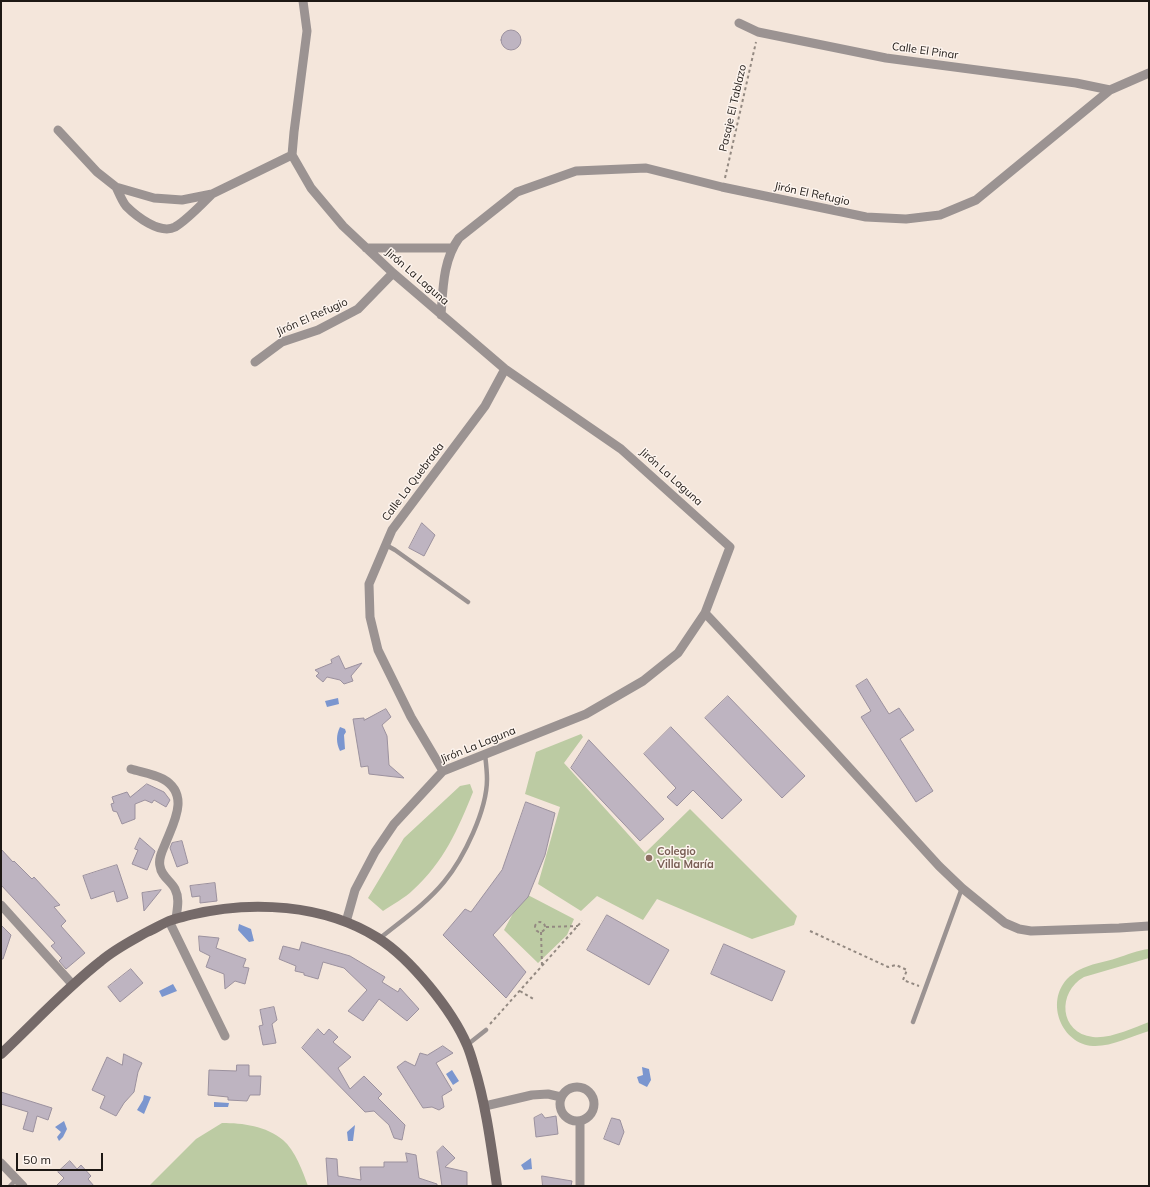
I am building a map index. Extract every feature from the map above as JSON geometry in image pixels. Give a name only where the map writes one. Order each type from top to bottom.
[{"type":"street","points":[[58,130],[97,172],[116,187],[154,198],[182,200],[212,194],[292,155],[307,31],[303,1]]},
{"type":"street","name":"Calle El Pinar","points":[[739,22],[758,32],[886,58],[1076,83],[1110,90]]},
{"type":"street","name":"Jirón El Refugio","points":[[441,315],[443,284],[447,262],[452,248],[459,238],[517,192],[576,171],[646,168],[722,187],[866,217],[906,219],[940,215],[976,200],[1110,90],[1149,73]]},
{"type":"street","name":"Jirón La Laguna","points":[[292,155],[311,188],[344,226],[393,273],[505,369],[621,449],[730,547],[705,613],[678,653],[643,681],[586,714],[443,771],[394,824],[375,852],[355,890],[346,922]]},
{"type":"street","points":[[116,187],[126,205],[138,216],[157,227],[165,228],[174,227],[200,207],[212,194]]},
{"type":"street","points":[[366,248],[452,248]]},
{"type":"street","name":"Jirón El Refugio","points":[[255,362],[282,342],[318,330],[358,309],[393,273]]},
{"type":"street","name":"Calle La Quebrada","points":[[443,771],[411,717],[378,650],[370,617],[369,584],[392,530],[485,406],[505,369]]},
{"type":"street","points":[[705,613],[939,866],[962,888],[1006,923],[1019,929],[1031,931],[1149,926]]},
{"type":"street","points":[[131,769],[163,779],[174,789],[178,798],[178,811],[175,824],[160,859],[160,867],[175,888],[179,902],[172,920],[225,1036]]},
{"type":"street","points":[[1,905],[73,985]]},
{"type":"street","points":[[1,1054],[101,960],[127,943],[172,920],[210,910],[243,907],[275,907],[304,911],[346,922],[379,939],[404,960],[430,988],[448,1012],[467,1045],[485,1106],[497,1186]]},
{"type":"street","points":[[574,1087],[586,1089],[593,1098],[593,1110],[590,1115],[580,1121],[570,1120],[562,1113],[559,1102],[561,1097],[569,1089],[574,1087]]},
{"type":"street","points":[[485,1106],[532,1095],[548,1094],[561,1097]]},
{"type":"street","points":[[580,1121],[580,1186]]},
{"type":"street","points":[[1,1163],[23,1186]]},
{"type":"lane","points":[[386,545],[468,602]]},
{"type":"lane","points":[[379,939],[417,908],[444,882],[462,854],[483,807],[487,780],[485,754]]},
{"type":"lane","points":[[913,1022],[962,888]]},
{"type":"lane","points":[[467,1045],[486,1029]]},
{"type":"lane","points":[[10,1186],[16,1179]]},
{"type":"path","name":"Pasaje El Tablazo","points":[[722,187],[758,32]]},
{"type":"path","points":[[486,1029],[582,921]]},
{"type":"path","points":[[541,932],[537,931],[535,928],[536,923],[542,922],[546,927]]},
{"type":"path","points":[[546,927],[578,926]]},
{"type":"path","points":[[541,932],[544,931],[546,927]]},
{"type":"path","points":[[810,931],[888,967],[896,966],[907,970],[903,980],[925,989]]},
{"type":"path","points":[[541,932],[542,966]]},
{"type":"path","points":[[520,991],[535,1000]]},
{"type":"green space","points":[[581,734],[583,737],[564,763],[645,853],[690,809],[797,916],[794,925],[752,939],[657,899],[643,920],[597,896],[581,911],[538,884],[560,807],[525,794],[536,752]]},
{"type":"green space","points":[[470,784],[473,792],[456,832],[442,856],[424,879],[413,890],[383,911],[368,898],[404,838],[460,786]]},
{"type":"green space","points":[[524,893],[574,919],[567,935],[538,963],[504,930]]},
{"type":"green space","points":[[1149,949],[1149,958],[1084,977],[1075,984],[1069,992],[1066,1002],[1066,1011],[1068,1020],[1073,1028],[1082,1034],[1093,1037],[1114,1035],[1149,1022],[1149,1031],[1114,1043],[1100,1046],[1082,1044],[1073,1038],[1065,1030],[1060,1021],[1057,1010],[1057,999],[1067,979],[1077,971],[1088,966],[1137,951]]},
{"type":"green space","points":[[222,1123],[262,1128],[283,1140],[295,1155],[308,1186],[149,1186],[196,1139]]},
{"type":"water","points":[[338,698],[339,704],[327,707],[325,701]]},
{"type":"water","points":[[340,727],[345,729],[346,732],[344,735],[345,749],[340,751],[337,739]]},
{"type":"water","points":[[239,924],[251,929],[254,941],[249,942],[238,930]]},
{"type":"water","points":[[173,984],[177,991],[162,997],[159,991]]},
{"type":"water","points":[[642,1067],[649,1069],[651,1080],[647,1087],[639,1083],[637,1077],[643,1075]]},
{"type":"water","points":[[452,1070],[459,1081],[453,1085],[446,1074]]},
{"type":"water","points":[[144,1095],[151,1097],[144,1114],[137,1110],[143,1100]]},
{"type":"water","points":[[214,1102],[229,1103],[228,1107],[214,1107]]},
{"type":"water","points":[[64,1121],[67,1129],[59,1141],[57,1137],[61,1132],[55,1127]]},
{"type":"water","points":[[355,1125],[353,1141],[348,1141],[347,1132]]},
{"type":"water","points":[[531,1158],[532,1169],[524,1170],[521,1165]]},
{"type":"building","points":[[511,30],[518,33],[521,40],[518,47],[511,50],[504,47],[501,40],[504,33]]},
{"type":"building","points":[[422,523],[435,535],[424,556],[409,548]]},
{"type":"building","points":[[339,656],[345,669],[362,663],[351,676],[353,681],[344,684],[340,680],[327,677],[323,682],[316,676],[319,673],[315,670],[332,663],[331,660]]},
{"type":"building","points":[[867,679],[889,714],[899,708],[914,730],[900,739],[933,791],[916,802],[861,717],[871,711],[856,686]]},
{"type":"building","points":[[728,696],[805,776],[782,798],[705,718]]},
{"type":"building","points":[[386,709],[391,717],[382,725],[387,736],[389,765],[404,778],[369,774],[368,766],[361,767],[353,719],[364,718],[364,720]]},
{"type":"building","points":[[671,727],[742,800],[722,819],[693,790],[677,806],[667,797],[676,788],[644,754]]},
{"type":"building","points":[[589,740],[664,819],[640,841],[571,768]]},
{"type":"building","points":[[147,784],[164,792],[170,800],[166,807],[154,800],[152,803],[145,800],[135,804],[135,819],[122,824],[117,812],[113,811],[111,804],[114,803],[112,797],[127,792],[130,797]]},
{"type":"building","points":[[526,802],[555,813],[545,855],[528,897],[493,935],[526,972],[506,998],[443,935],[465,909],[471,912],[502,870]]},
{"type":"building","points":[[140,838],[155,851],[147,870],[132,864],[138,850],[135,849]]},
{"type":"building","points":[[182,841],[188,863],[177,867],[170,848],[172,843]]},
{"type":"building","points":[[1,849],[32,879],[34,877],[60,905],[54,907],[66,921],[61,926],[85,953],[66,969],[59,961],[62,958],[51,946],[55,943],[1,885]]},
{"type":"building","points":[[117,865],[128,898],[117,902],[114,891],[91,899],[83,876]]},
{"type":"building","points":[[215,883],[217,901],[200,903],[200,896],[192,897],[190,886]]},
{"type":"building","points":[[161,890],[144,911],[142,893]]},
{"type":"building","points":[[607,915],[669,950],[649,985],[587,950]]},
{"type":"building","points":[[1,925],[11,935],[3,959],[1,959]]},
{"type":"building","points":[[199,936],[219,938],[216,948],[246,959],[243,967],[249,968],[245,984],[235,981],[225,989],[224,974],[206,967],[210,956],[200,951]]},
{"type":"building","points":[[302,942],[350,956],[385,977],[382,982],[398,992],[400,988],[419,1009],[407,1021],[379,999],[363,1021],[348,1011],[367,990],[344,968],[323,962],[318,979],[295,971],[296,966],[279,959],[283,946],[299,950]]},
{"type":"building","points":[[724,944],[785,971],[772,1001],[711,974]]},
{"type":"building","points":[[131,969],[143,983],[120,1002],[108,987]]},
{"type":"building","points":[[274,1007],[277,1020],[272,1024],[276,1043],[263,1045],[259,1026],[263,1025],[260,1010]]},
{"type":"building","points":[[318,1029],[324,1035],[329,1029],[338,1037],[333,1042],[351,1057],[338,1068],[350,1089],[364,1076],[382,1094],[378,1098],[405,1125],[402,1140],[394,1138],[389,1125],[374,1111],[365,1112],[302,1048]]},
{"type":"building","points":[[443,1046],[453,1053],[436,1063],[452,1090],[442,1096],[444,1107],[439,1110],[432,1107],[423,1108],[397,1067],[405,1061],[415,1066],[420,1053],[427,1055]]},
{"type":"building","points":[[124,1054],[142,1063],[138,1072],[134,1092],[124,1103],[116,1116],[100,1108],[105,1096],[92,1090],[107,1057],[122,1065]]},
{"type":"building","points":[[237,1065],[249,1065],[249,1076],[261,1076],[260,1095],[250,1095],[247,1101],[228,1100],[228,1097],[208,1095],[209,1070],[236,1071]]},
{"type":"building","points":[[1,1092],[52,1108],[48,1120],[37,1116],[33,1132],[23,1129],[28,1112],[1,1104]]},
{"type":"building","points":[[542,1114],[545,1118],[556,1116],[558,1134],[536,1137],[534,1118]]},
{"type":"building","points":[[612,1118],[620,1120],[624,1132],[619,1145],[604,1139]]},
{"type":"building","points":[[443,1146],[455,1158],[445,1167],[467,1172],[467,1186],[442,1186],[437,1152]]},
{"type":"building","points":[[406,1153],[416,1155],[419,1178],[437,1184],[437,1186],[328,1186],[326,1158],[337,1159],[338,1176],[361,1180],[360,1167],[384,1167],[384,1162],[407,1162]]},
{"type":"building","points":[[70,1161],[77,1169],[81,1165],[91,1176],[88,1179],[94,1186],[56,1186],[64,1178],[58,1172]]},
{"type":"building","points":[[542,1176],[572,1181],[571,1186],[543,1186]]},
{"type":"place","name":"Colegio Villa María","points":[[649,858]]}]
